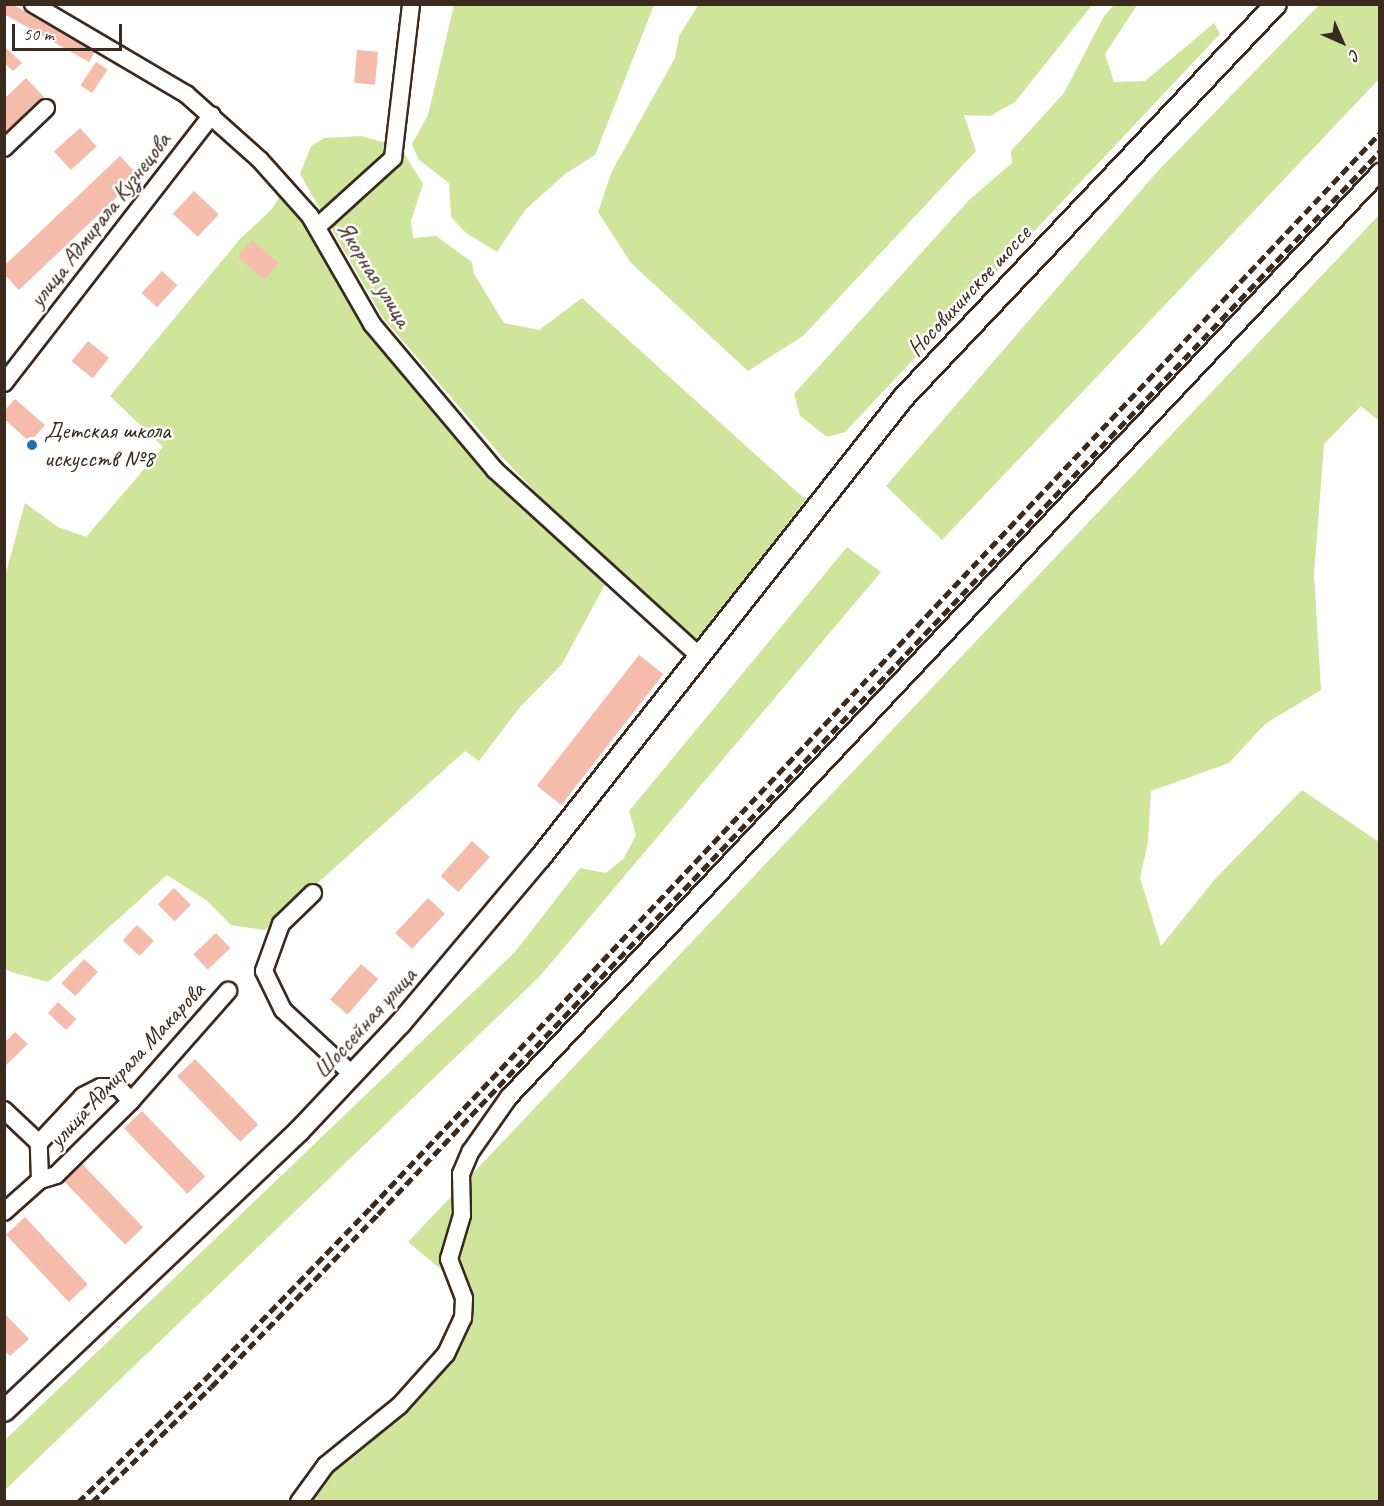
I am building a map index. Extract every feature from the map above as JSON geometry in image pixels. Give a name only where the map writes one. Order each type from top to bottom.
[{"type":"main road","name":"Носовихинское шоссе","points":[[719,629],[904,397],[1276,4]]},
{"type":"main road","name":"Шоссейная улица","points":[[4,1411],[353,1075],[532,867],[719,629]]},
{"type":"street","name":"Якорная улица","points":[[33,4],[186,94],[212,115],[286,185],[317,227],[372,324],[495,470],[698,655]]},
{"type":"street","points":[[317,227],[393,158],[411,4]]},
{"type":"street","points":[[4,148],[46,108]]},
{"type":"street","name":"улица Адмирала Кузнецова","points":[[4,384],[212,115]]},
{"type":"street","points":[[299,1502],[326,1464],[400,1405],[446,1354],[463,1317],[464,1298],[449,1259],[462,1215],[460,1174],[471,1151],[509,1097],[1380,172]]},
{"type":"street","points":[[313,894],[281,924],[264,971],[283,1010],[353,1075]]},
{"type":"street","name":"улица Адмирала Макарова","points":[[4,1212],[40,1180],[56,1175],[131,1101],[228,992]]},
{"type":"street","points":[[40,1180],[39,1143],[82,1096],[101,1087],[118,1087],[131,1101]]},
{"type":"street","points":[[4,1110],[39,1143]]},
{"type":"green space","points":[[699,4],[1092,5],[1015,102],[990,116],[964,115],[976,151],[803,336],[748,371],[631,263],[598,212],[612,171],[675,58],[679,36]]},
{"type":"green space","points":[[454,5],[654,5],[595,155],[565,174],[525,210],[497,252],[466,233],[451,217],[449,183],[418,159],[412,144],[428,115]]},
{"type":"green space","points":[[1114,5],[1137,5],[1105,54],[1114,82],[1145,81],[1214,23],[1220,34],[845,432],[827,437],[800,416],[794,394],[969,200],[1012,163],[1011,151],[1064,93],[1104,16]]},
{"type":"green space","points":[[1319,5],[1379,5],[1379,79],[942,540],[886,486],[1156,173]]},
{"type":"green space","points":[[361,136],[400,147],[423,184],[411,221],[413,238],[436,236],[472,262],[474,274],[504,323],[539,330],[582,298],[806,500],[695,641],[617,577],[503,458],[383,318],[300,174],[311,146],[324,138]]},
{"type":"green space","points":[[286,185],[340,271],[458,426],[609,577],[562,664],[520,707],[479,761],[465,751],[265,930],[231,925],[206,900],[167,875],[48,982],[11,972],[5,969],[4,580],[25,503],[58,527],[86,537],[163,447],[110,396],[240,239],[272,209]]},
{"type":"green space","points":[[1379,215],[1379,421],[1361,406],[1324,444],[1314,574],[1321,690],[1265,724],[1229,763],[1151,791],[1148,842],[1140,878],[1161,946],[1216,878],[1302,790],[1379,842],[1379,1501],[301,1502],[385,1417],[474,1297],[408,1242]]},
{"type":"green space","points":[[847,547],[881,572],[540,976],[5,1490],[5,1440],[515,952],[580,868],[606,873],[624,858],[636,835],[629,811]]},
{"type":"building","points":[[4,4],[12,4],[95,52],[89,62],[4,14]]},
{"type":"building","points":[[4,46],[22,63],[13,71],[4,63]]},
{"type":"building","points":[[357,50],[378,52],[375,85],[354,83]]},
{"type":"building","points":[[96,62],[108,70],[92,93],[80,85]]},
{"type":"building","points":[[26,78],[45,98],[4,133],[4,99]]},
{"type":"building","points":[[80,128],[97,147],[71,170],[54,151]]},
{"type":"building","points":[[120,156],[139,176],[19,290],[4,274],[4,266]]},
{"type":"building","points":[[194,191],[219,214],[198,237],[173,214]]},
{"type":"building","points":[[252,240],[278,263],[264,280],[238,257]]},
{"type":"building","points":[[162,271],[177,285],[157,307],[142,293]]},
{"type":"building","points":[[88,341],[109,358],[93,378],[72,361]]},
{"type":"building","points":[[15,399],[45,425],[30,442],[4,419],[4,411]]},
{"type":"building","points":[[639,655],[663,674],[561,805],[537,786]]},
{"type":"building","points":[[472,841],[490,857],[458,892],[441,876]]},
{"type":"building","points":[[174,888],[191,905],[175,921],[158,904]]},
{"type":"building","points":[[428,898],[445,914],[412,949],[395,933]]},
{"type":"building","points":[[137,925],[154,941],[139,956],[123,940]]},
{"type":"building","points":[[216,933],[230,948],[208,970],[193,954]]},
{"type":"building","points":[[84,959],[98,972],[75,996],[61,983]]},
{"type":"building","points":[[361,964],[378,979],[348,1015],[330,999]]},
{"type":"building","points":[[58,1002],[76,1019],[66,1030],[48,1013]]},
{"type":"building","points":[[15,1032],[28,1044],[4,1067],[4,1043]]},
{"type":"building","points":[[195,1059],[258,1124],[240,1142],[177,1076]]},
{"type":"building","points":[[142,1111],[205,1176],[187,1194],[124,1128]]},
{"type":"building","points":[[82,1164],[143,1227],[125,1245],[64,1181]]},
{"type":"building","points":[[25,1217],[88,1284],[69,1302],[6,1235]]},
{"type":"building","points":[[4,1313],[29,1339],[10,1356],[4,1350]]},
{"type":"railway","points":[[78,1502],[204,1380],[371,1207],[1380,133]]},
{"type":"railway","points":[[92,1502],[211,1387],[378,1214],[1380,151]]},
{"type":"place","name":"Детская школа искусств №8","points":[[32,445]]}]
